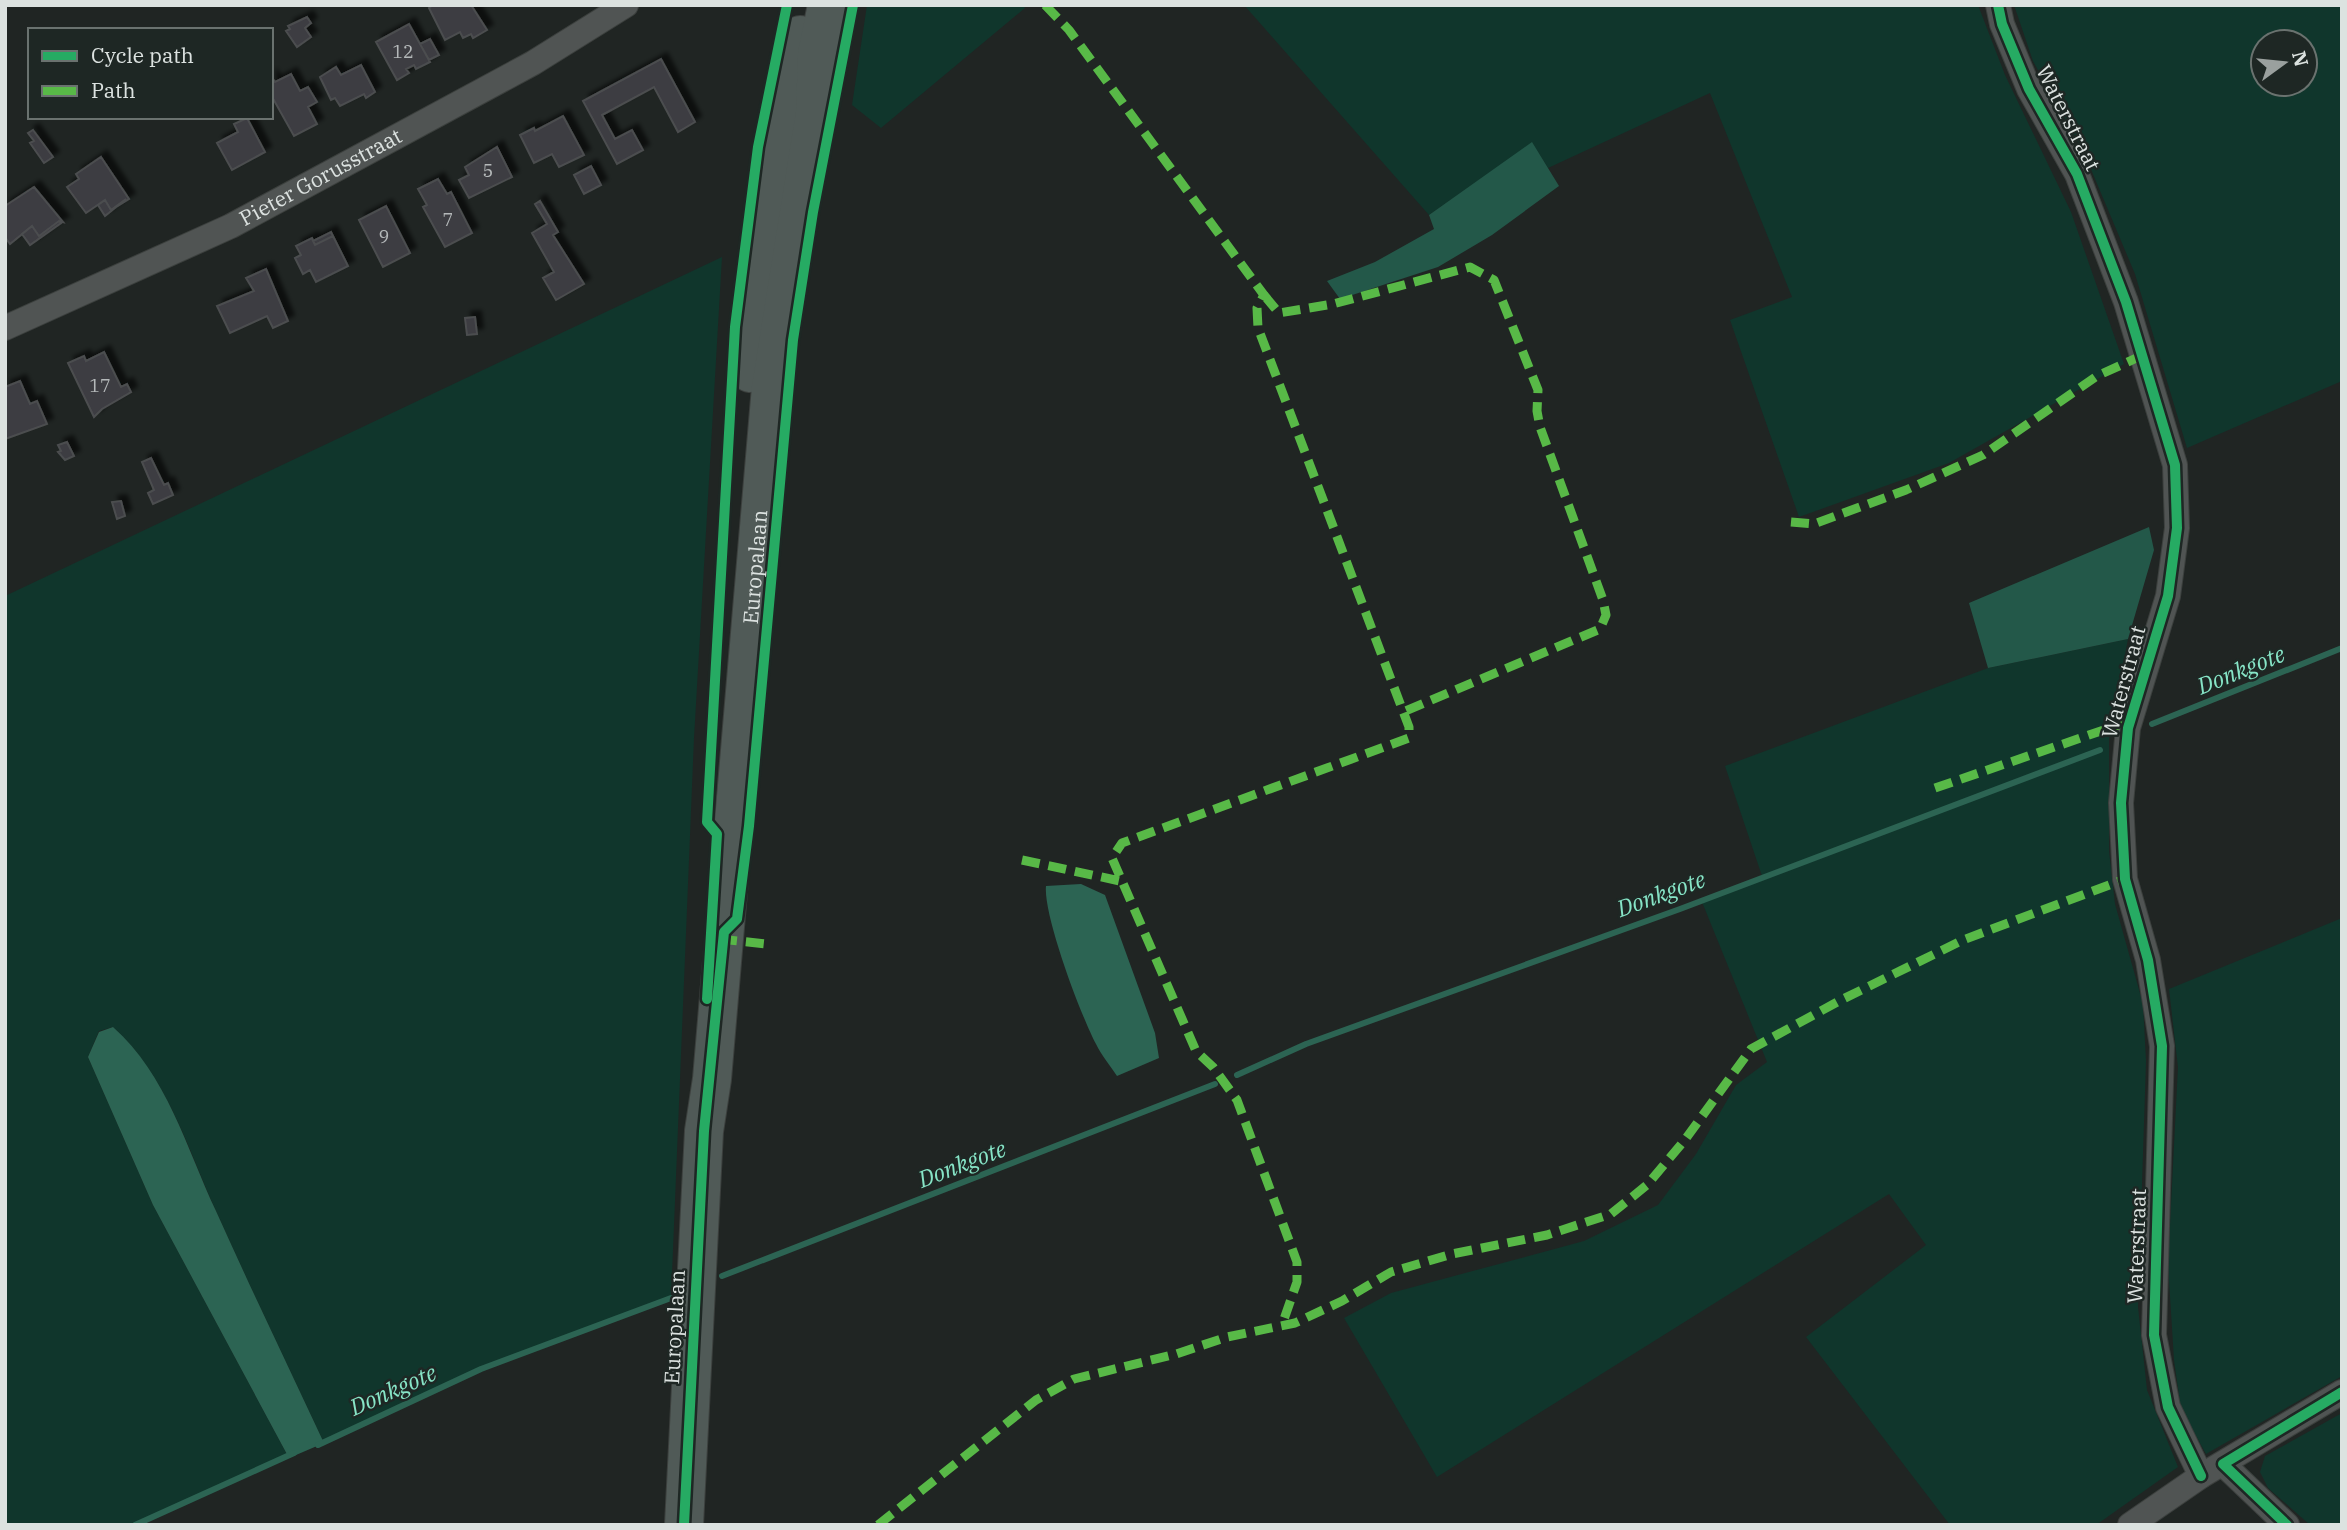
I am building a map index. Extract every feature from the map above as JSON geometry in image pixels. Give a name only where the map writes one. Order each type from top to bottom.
[{"type":"main road","name":"Europalaan","points":[[704,1131],[701,1080],[760,244],[806,5]]},
{"type":"main road","name":"Europalaan","points":[[684,1525],[704,1131],[712,1079],[771,387],[815,113],[817,54],[827,5]]},
{"type":"street","name":"Pieter Gorusstraat","points":[[5,328],[231,226],[533,63],[626,5]]},
{"type":"street","name":"Waterstraat","points":[[1998,5],[2002,24],[2029,89],[2077,174],[2116,276],[2175,465],[2177,528],[2168,596],[2128,728],[2121,803],[2125,879],[2148,960],[2162,1046],[2154,1335],[2168,1407],[2200,1476]]},
{"type":"street","points":[[2130,1525],[2200,1476],[2342,1392]]},
{"type":"street","points":[[2223,1464],[2287,1525]]},
{"type":"shaded area","points":[[867,5],[1023,5],[1025,8],[881,128],[852,105]]},
{"type":"shaded area","points":[[1244,5],[1978,5],[2005,75],[2071,212],[2124,364],[1949,463],[1799,517],[1730,320],[1792,297],[1710,93],[1548,168],[1532,143],[1429,215]]},
{"type":"shaded area","points":[[2014,5],[2342,5],[2342,381],[2187,448],[2135,274],[2085,155],[2033,61]]},
{"type":"shaded area","points":[[1532,142],[1559,186],[1492,235],[1438,267],[1340,299],[1327,281],[1375,262],[1434,229],[1429,215]]},
{"type":"shaded area","points":[[722,257],[694,738],[671,1298],[481,1369],[324,1443],[162,1090],[132,1046],[113,1027],[99,1031],[88,1057],[153,1205],[289,1458],[135,1525],[5,1525],[5,596]]},
{"type":"shaded area","points":[[2149,527],[2154,550],[2128,639],[1988,668],[1969,603]]},
{"type":"shaded area","points":[[2128,639],[2109,739],[2109,851],[2115,904],[2143,1004],[2146,1061],[2138,1307],[2147,1390],[2178,1467],[2096,1525],[1950,1525],[1806,1337],[1926,1245],[1889,1194],[1437,1477],[1344,1318],[1391,1293],[1584,1241],[1658,1205],[1696,1154],[1736,1085],[1767,1062],[1702,902],[1763,879],[1725,766],[1988,668]]},
{"type":"shaded area","points":[[1081,884],[1105,895],[1155,1033],[1159,1058],[1117,1076],[1098,1048],[1081,1012],[1050,919],[1046,886]]},
{"type":"shaded area","points":[[2342,918],[2342,1376],[2206,1454],[2181,1409],[2174,1360],[2168,1264],[2178,1067],[2169,989]]},
{"type":"shaded area","points":[[113,1027],[148,1067],[174,1113],[229,1240],[324,1443],[289,1458],[153,1205],[88,1057],[99,1032]]},
{"type":"shaded area","points":[[2342,1413],[2342,1525],[2310,1525],[2268,1488],[2260,1472],[2265,1456]]},
{"type":"building","points":[[433,5],[471,5],[487,30],[473,38],[471,34],[463,38],[460,32],[445,40],[429,8]]},
{"type":"building","points":[[307,17],[311,23],[305,28],[311,37],[297,47],[286,31],[290,29],[288,26]]},
{"type":"building","points":[[409,24],[430,62],[416,69],[414,65],[406,69],[409,73],[397,80],[376,42]]},
{"type":"building","points":[[430,39],[439,55],[429,60],[420,44]]},
{"type":"building","points":[[661,59],[695,122],[678,132],[654,87],[602,115],[615,139],[632,130],[643,150],[617,164],[583,101]]},
{"type":"building","points":[[361,65],[375,92],[366,98],[364,94],[340,106],[335,98],[331,100],[320,77],[336,67],[341,75]]},
{"type":"building","points":[[291,74],[300,91],[308,87],[317,102],[308,107],[317,124],[294,136],[273,99],[273,79],[275,82]]},
{"type":"building","points":[[563,116],[584,155],[559,167],[552,154],[534,163],[520,135],[534,128],[535,131]]},
{"type":"building","points":[[248,119],[265,152],[232,170],[217,143],[238,132],[234,124]]},
{"type":"building","points":[[33,130],[53,157],[44,163],[30,143],[34,141],[28,133]]},
{"type":"building","points":[[497,147],[512,177],[469,198],[459,180],[469,175],[465,167]]},
{"type":"building","points":[[101,157],[129,199],[111,210],[105,200],[86,213],[67,187],[79,179],[76,174]]},
{"type":"building","points":[[591,166],[601,185],[584,194],[574,175]]},
{"type":"building","points":[[438,179],[447,194],[451,192],[472,233],[445,247],[423,207],[427,205],[418,189]]},
{"type":"building","points":[[34,187],[63,222],[59,221],[39,236],[32,226],[10,244],[5,237],[5,206]]},
{"type":"building","points":[[126,199],[105,216],[98,205],[105,200],[111,210]]},
{"type":"building","points":[[540,201],[558,232],[553,235],[584,284],[556,300],[543,278],[554,272],[532,233],[547,224],[535,204]]},
{"type":"building","points":[[386,206],[410,253],[383,267],[359,220]]},
{"type":"building","points":[[59,221],[61,223],[30,245],[22,234],[32,226],[39,236]]},
{"type":"building","points":[[331,232],[333,236],[315,245],[313,241]]},
{"type":"building","points":[[333,236],[348,266],[316,282],[310,270],[303,274],[295,258],[301,255],[296,246],[312,238],[315,245]]},
{"type":"building","points":[[266,269],[288,321],[273,328],[267,316],[230,333],[217,306],[254,291],[246,278]]},
{"type":"building","points":[[475,317],[477,334],[467,335],[465,318]]},
{"type":"building","points":[[104,352],[121,387],[127,384],[131,392],[102,409],[94,417],[68,363],[84,356],[86,361]]},
{"type":"building","points":[[20,381],[30,404],[37,401],[47,424],[5,439],[5,387]]},
{"type":"building","points":[[67,442],[74,456],[65,460],[58,452],[61,451],[58,445]]},
{"type":"building","points":[[151,458],[164,485],[168,483],[173,495],[153,504],[148,493],[154,490],[142,462]]},
{"type":"building","points":[[121,501],[125,516],[117,519],[112,502]]},
{"type":"waterway","name":"Donkgote","points":[[2152,724],[2342,648]]},
{"type":"waterway","name":"Donkgote","points":[[1237,1075],[1306,1044],[1680,909],[2100,750]]},
{"type":"waterway","name":"Donkgote","points":[[722,1276],[1215,1084]]},
{"type":"waterway","name":"Donkgote","points":[[318,1445],[481,1369],[671,1298]]},
{"type":"waterway","name":"Donkgote","points":[[135,1525],[294,1453]]},
{"type":"marked path","points":[[1045,5],[1069,30],[1264,295],[1257,308],[1258,328],[1409,727],[1409,738],[1122,843],[1112,858],[1196,1051],[1213,1067],[1237,1100],[1297,1262],[1297,1282],[1282,1325]]},
{"type":"marked path","points":[[1264,295],[1279,313],[1333,304],[1470,267],[1494,280],[1538,390],[1537,411],[1540,427],[1603,600],[1606,615],[1600,629],[1403,712]]},
{"type":"marked path","points":[[1791,522],[1814,524],[1906,490],[1983,455],[2097,376],[2143,355]]},
{"type":"marked path","points":[[1935,788],[2130,721]]},
{"type":"marked path","points":[[1022,860],[1120,881]]},
{"type":"marked path","points":[[878,1525],[1036,1400],[1074,1379],[1176,1354],[1227,1337],[1295,1323],[1342,1301],[1391,1272],[1452,1254],[1547,1235],[1611,1214],[1647,1185],[1684,1141],[1751,1049],[1841,1000],[1963,940],[2125,879]]},
{"type":"marked path","points":[[719,939],[767,944]]},
{"type":"cycle path","points":[[707,999],[717,834],[707,822],[735,327],[758,147],[787,5]]},
{"type":"cycle path","points":[[684,1525],[704,1131],[724,932],[737,919],[749,826],[793,340],[813,212],[853,5]]},
{"type":"cycle path","points":[[1998,5],[2002,24],[2029,89],[2077,174],[2126,302],[2175,465],[2177,528],[2168,596],[2128,728],[2121,803],[2125,879],[2148,960],[2162,1046],[2154,1335],[2168,1407],[2201,1476]]},
{"type":"cycle path","points":[[2287,1525],[2223,1464],[2342,1392]]}]
